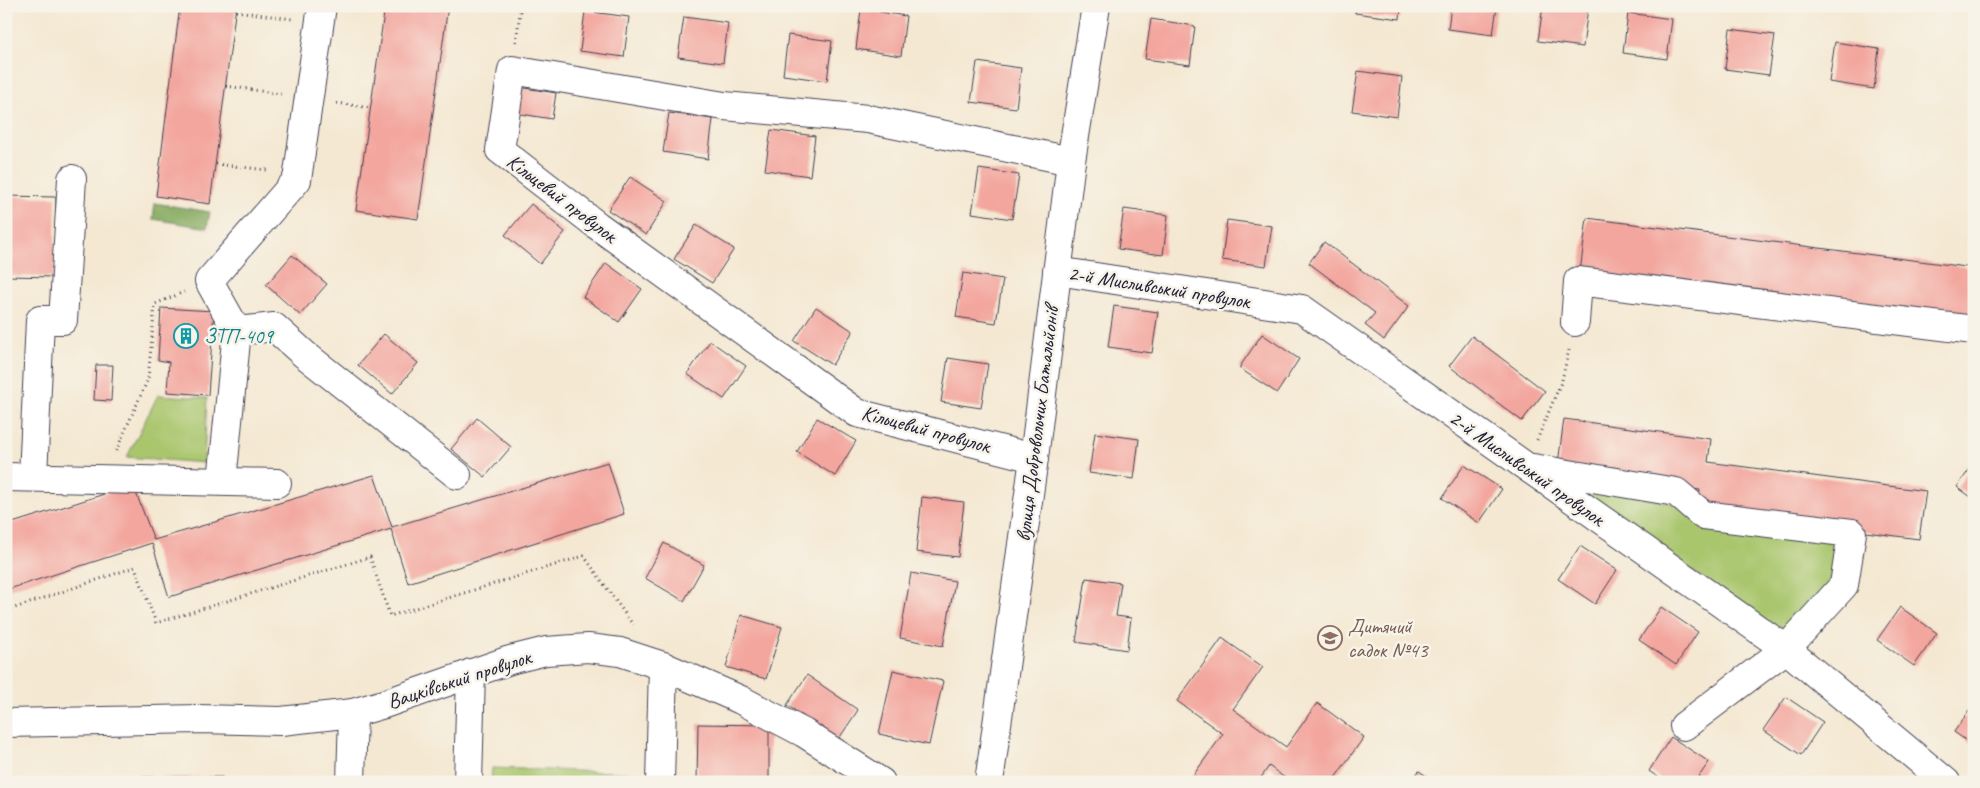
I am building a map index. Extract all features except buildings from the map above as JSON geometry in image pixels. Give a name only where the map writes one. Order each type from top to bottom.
[{"type":"street","name":"вулиця Добровольчих Батальйонів","points":[[989,782],[1034,458],[1071,162],[1096,6]]},
{"type":"street","points":[[222,481],[237,331],[209,281],[297,180],[321,15]]},
{"type":"street","points":[[512,70],[724,106],[868,119],[1071,162]]},
{"type":"street","name":"Кільцевий провулок","points":[[512,70],[500,150],[598,226],[857,413],[1034,458]]},
{"type":"street","points":[[72,179],[63,320],[40,320],[20,477],[277,483]]},
{"type":"street","name":"2-й Мисливський провулок","points":[[1057,271],[1302,309],[1786,649],[1946,782]]},
{"type":"street","points":[[1575,322],[1578,281],[1974,330]]},
{"type":"street","points":[[237,331],[274,327],[304,354],[457,475]]},
{"type":"street","points":[[1526,467],[1676,492],[1703,515],[1852,533],[1844,585],[1786,649],[1684,726]]},
{"type":"street","name":"Вацківський провулок","points":[[6,723],[199,719],[281,721],[353,712],[384,704],[471,673],[546,651],[588,648],[620,652],[663,666],[741,700],[804,733],[881,782]]},
{"type":"street","points":[[660,782],[663,666]]},
{"type":"street","points":[[468,782],[471,673]]},
{"type":"street","points":[[350,782],[353,712]]},
{"type":"path","points":[[512,70],[521,6]]},
{"type":"path","points":[[236,11],[321,15]]},
{"type":"path","points":[[226,86],[371,108]]},
{"type":"path","points":[[216,164],[298,174]]},
{"type":"path","points":[[103,479],[148,379],[155,304],[209,281]]},
{"type":"path","points":[[1526,467],[1562,380],[1575,322]]},
{"type":"path","points":[[6,611],[135,567],[156,623],[370,557],[390,616],[584,556],[634,627]]},
{"type":"green space","points":[[155,203],[210,212],[207,228],[153,219]]},
{"type":"green space","points":[[158,395],[207,398],[204,463],[127,457]]},
{"type":"green space","points":[[1592,485],[1838,541],[1833,584],[1784,635],[1587,498]]},
{"type":"green space","points":[[492,768],[639,773],[639,782],[491,782]]},
{"type":"place","name":"ЗТП-409","points":[[186,336]]},
{"type":"place","name":"Дитячий садок №43","points":[[1330,638]]}]
